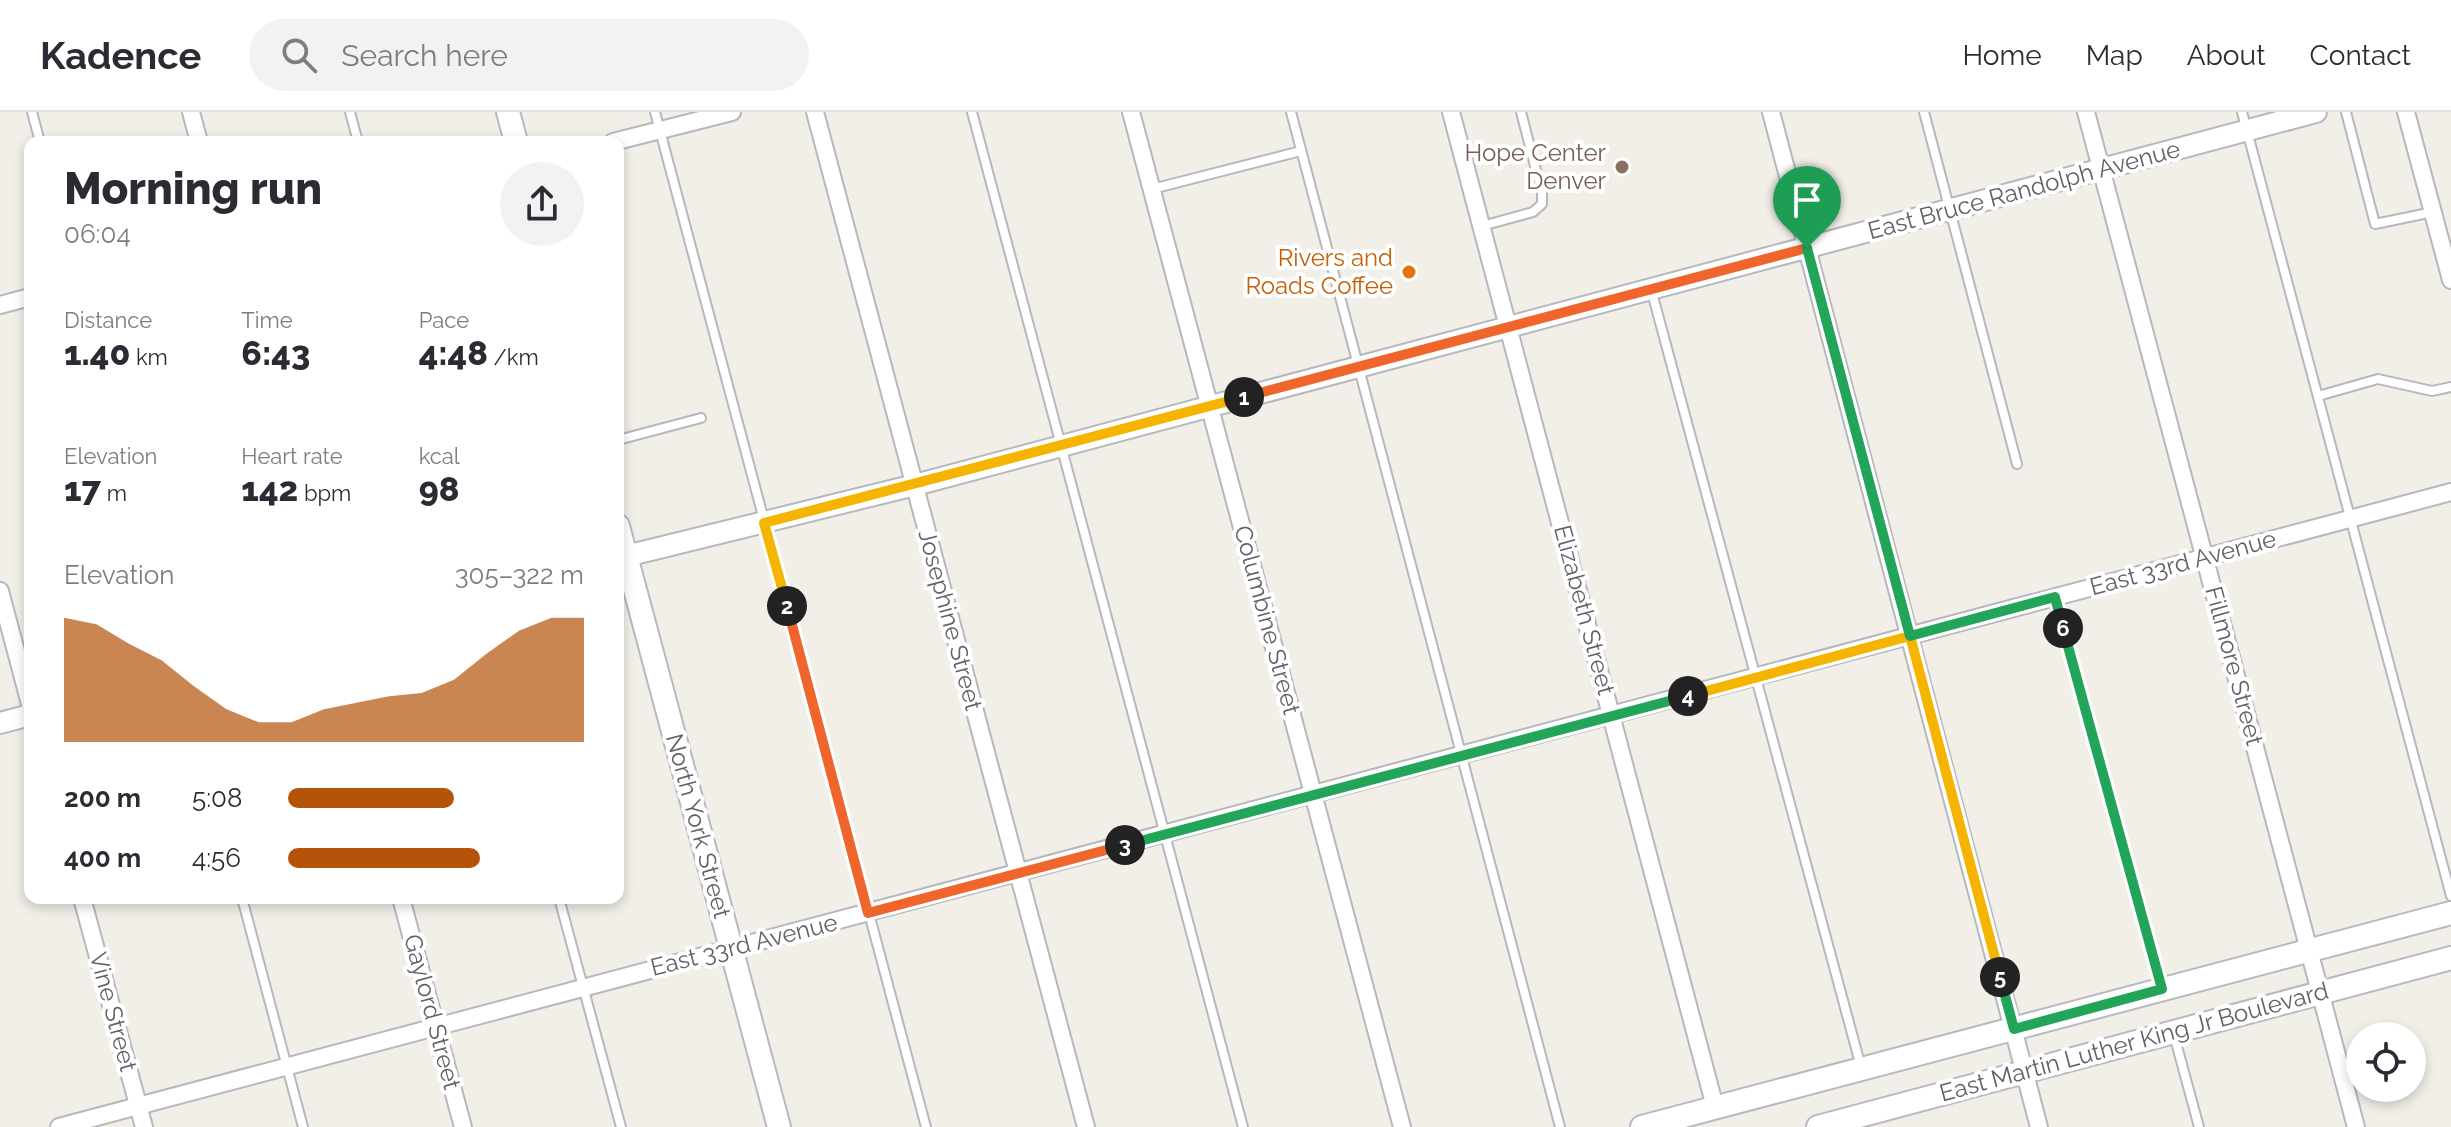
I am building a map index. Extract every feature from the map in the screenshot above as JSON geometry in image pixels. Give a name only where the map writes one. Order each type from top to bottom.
[{"type":"main road","points":[[508,112],[514,136]]},
{"type":"main road","name":"North York Street","points":[[624,564],[779,1127]]},
{"type":"main road","name":"East Martin Luther King Jr Boulevard","points":[[1642,1127],[2451,913]]},
{"type":"main road","name":"East Martin Luther King Jr Boulevard","points":[[1818,1127],[1877,1114],[2024,1070],[2451,958]]},
{"type":"street","points":[[191,112],[197,136]]},
{"type":"street","points":[[624,139],[732,112]]},
{"type":"street","name":"Josephine Street","points":[[815,112],[1086,1127]]},
{"type":"street","name":"Columbine Street","points":[[1131,112],[1402,1127]]},
{"type":"street","name":"Elizabeth Street","points":[[1451,112],[1715,1107]]},
{"type":"street","points":[[1771,112],[2039,1127]]},
{"type":"street","name":"Fillmore Street","points":[[2086,112],[2356,1127]]},
{"type":"street","name":"East Bruce Randolph Avenue","points":[[624,557],[915,485],[1950,210],[2102,169],[2244,121],[2316,112]]},
{"type":"street","points":[[2406,112],[2451,280]]},
{"type":"street","points":[[0,305],[24,299]]},
{"type":"street","name":"East 33rd Avenue","points":[[59,1127],[2451,492]]},
{"type":"street","points":[[0,591],[24,681]]},
{"type":"street","points":[[0,723],[24,717]]},
{"type":"street","name":"Vine Street","points":[[84,904],[144,1127]]},
{"type":"street","name":"Gaylord Street","points":[[403,904],[463,1127]]},
{"type":"lane","points":[[32,112],[38,136]]},
{"type":"lane","points":[[350,112],[356,136]]},
{"type":"lane","points":[[655,112],[926,1127]]},
{"type":"lane","points":[[972,112],[1243,1127]]},
{"type":"lane","points":[[1291,112],[1356,367],[1560,1127]]},
{"type":"lane","points":[[1482,226],[1533,212],[1542,204],[1542,193],[1521,112]]},
{"type":"lane","points":[[1924,112],[2017,464]]},
{"type":"lane","points":[[2346,112],[2375,224],[2433,212]]},
{"type":"lane","points":[[2244,121],[2451,896]]},
{"type":"lane","points":[[1152,189],[1301,151]]},
{"type":"lane","points":[[1651,289],[1862,1068]]},
{"type":"lane","points":[[2318,396],[2378,379],[2432,391],[2451,387]]},
{"type":"lane","points":[[624,438],[701,418]]},
{"type":"lane","points":[[2055,597],[2162,989]]},
{"type":"lane","points":[[244,904],[303,1127]]},
{"type":"lane","points":[[561,904],[621,1127]]},
{"type":"lane","points":[[2173,1031],[2199,1127]]},
{"type":"place","name":"Hope Center Denver","points":[[1622,167]]},
{"type":"place","name":"Rivers and Roads Coffee","points":[[1409,272]]},
{"type":"route","points":[[1807,248],[764,523],[868,913],[1910,636],[2014,1029],[2162,989],[2055,597],[1910,636],[1807,248]]}]
